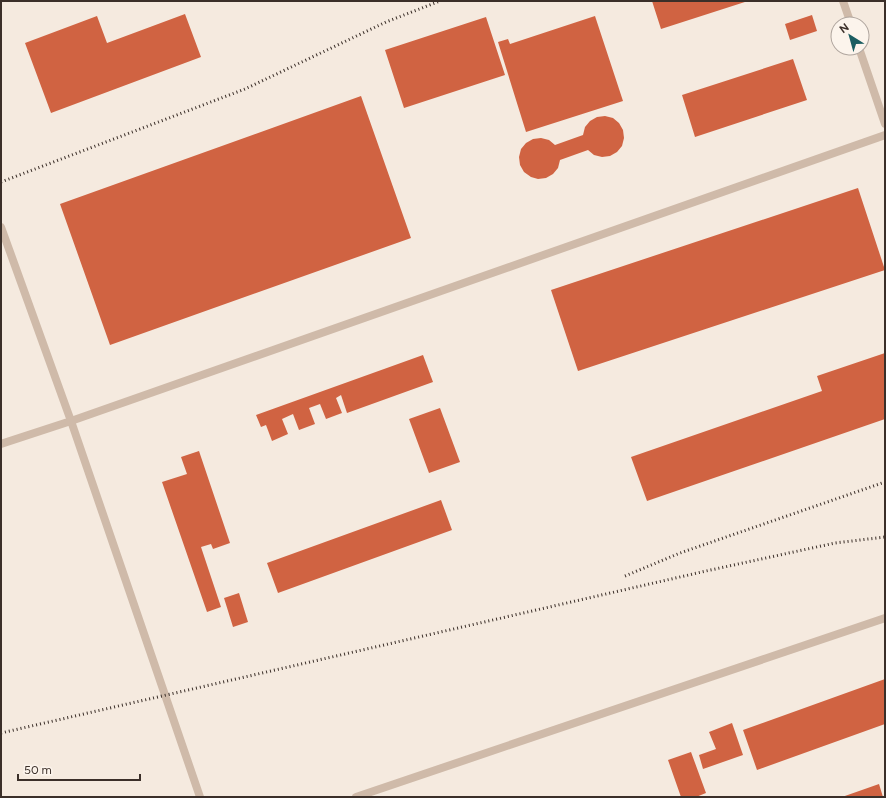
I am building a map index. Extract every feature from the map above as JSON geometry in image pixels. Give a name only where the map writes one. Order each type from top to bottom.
[{"type":"lane","points":[[843,1],[848,16]]},
{"type":"lane","points":[[862,56],[885,124]]},
{"type":"lane","points":[[1,444],[71,421],[885,135]]},
{"type":"lane","points":[[1,227],[71,421],[200,797]]},
{"type":"lane","points":[[356,797],[885,618]]},
{"type":"building","points":[[652,1],[748,1],[661,29]]},
{"type":"building","points":[[185,14],[201,57],[51,113],[25,43],[97,16],[107,43]]},
{"type":"building","points":[[812,15],[817,31],[790,40],[785,24]]},
{"type":"building","points":[[595,16],[623,101],[526,132],[498,42],[508,39],[510,44]]},
{"type":"building","points":[[486,17],[505,75],[404,108],[385,50]]},
{"type":"building","points":[[793,59],[807,100],[695,137],[682,95]]},
{"type":"building","points":[[361,96],[411,238],[110,345],[60,204]]},
{"type":"building","points":[[605,116],[613,118],[619,123],[623,130],[624,138],[622,146],[617,152],[610,156],[602,157],[594,155],[588,150],[560,160],[558,168],[553,174],[546,178],[538,179],[531,177],[524,172],[520,165],[519,157],[521,149],[526,143],[533,139],[541,138],[549,140],[555,145],[583,135],[585,127],[590,121],[597,117]]},
{"type":"building","points":[[858,188],[885,270],[578,371],[551,290]]},
{"type":"building","points":[[885,353],[885,419],[647,501],[631,457],[822,391],[817,376]]},
{"type":"building","points":[[423,355],[433,382],[347,413],[341,395],[336,398],[342,413],[326,419],[320,404],[309,408],[315,424],[299,430],[293,414],[282,419],[288,434],[272,441],[266,425],[261,427],[256,415]]},
{"type":"building","points":[[440,408],[460,462],[429,473],[409,419]]},
{"type":"building","points":[[199,451],[230,543],[213,549],[211,544],[201,547],[221,607],[207,612],[162,482],[187,474],[181,457]]},
{"type":"building","points":[[441,500],[452,530],[278,593],[267,563]]},
{"type":"building","points":[[239,593],[248,622],[233,627],[224,598]]},
{"type":"building","points":[[885,679],[885,724],[757,770],[743,730]]},
{"type":"building","points":[[732,723],[743,755],[703,769],[699,755],[716,749],[709,732]]},
{"type":"building","points":[[691,752],[706,793],[696,797],[681,797],[668,760]]},
{"type":"building","points":[[879,784],[883,797],[842,797]]},
{"type":"railway","points":[[1,182],[245,89],[386,22],[440,1]]},
{"type":"railway","points":[[625,576],[680,553],[885,482]]},
{"type":"railway","points":[[1,733],[706,571],[835,543],[885,537]]}]
